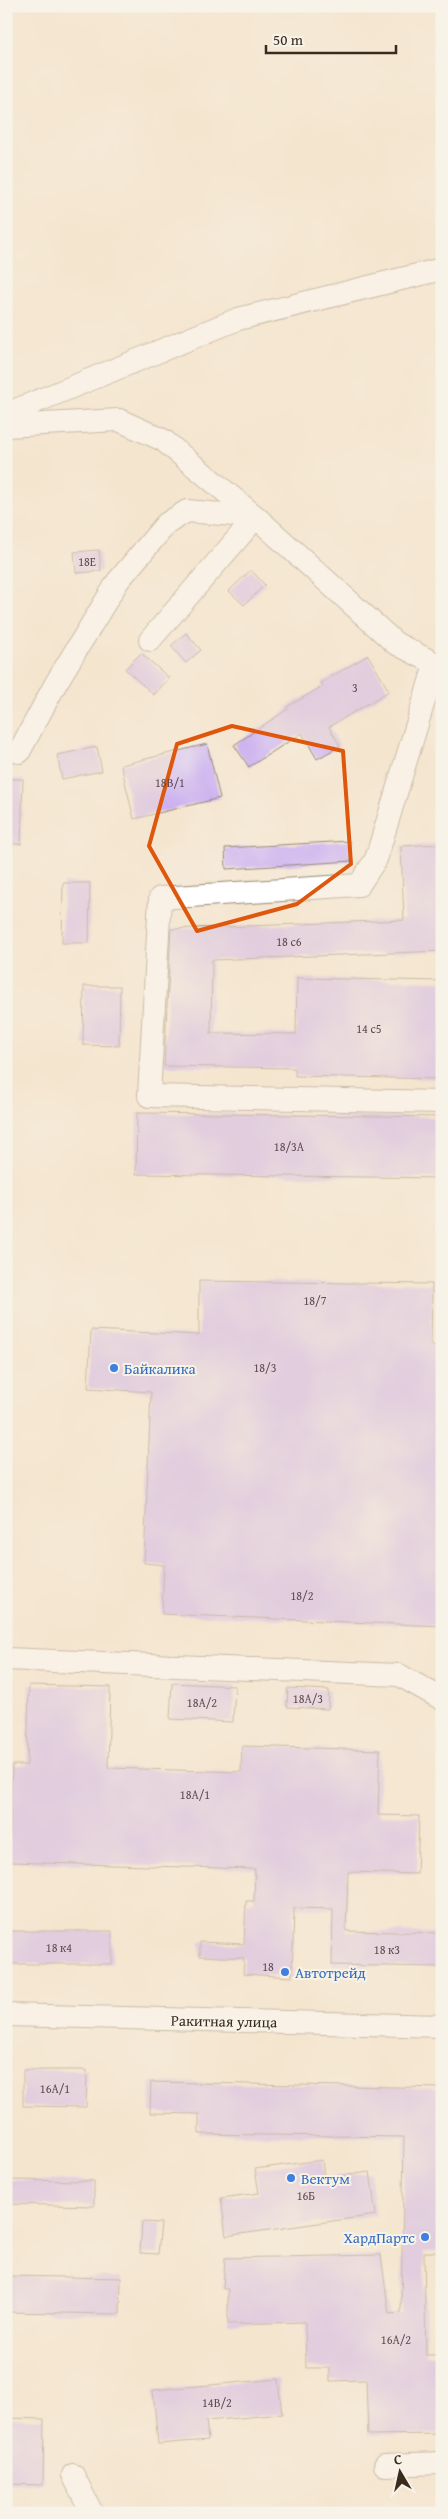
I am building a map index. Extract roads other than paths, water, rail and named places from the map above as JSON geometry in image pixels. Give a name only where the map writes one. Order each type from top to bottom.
[{"type":"street","points":[[6,414],[238,319],[442,269]]},
{"type":"street","points":[[6,426],[119,420],[163,440],[256,517],[395,643],[438,666],[376,859],[359,886],[160,898],[149,1096],[442,1102]]},
{"type":"street","points":[[19,752],[56,683],[118,581],[166,524],[187,510],[256,517]]},
{"type":"street","points":[[150,640],[256,517]]},
{"type":"street","points":[[6,1658],[400,1676],[442,1699]]},
{"type":"street","name":"Ракитная улица","points":[[6,2015],[442,2026]]},
{"type":"street","points":[[384,2465],[442,2464]]},
{"type":"street","points":[[73,2475],[92,2513]]},
{"type":"place","name":"Байкалика","points":[[114,1368]]},
{"type":"place","name":"Автотрейд","points":[[285,1972]]},
{"type":"place","name":"Вектум","points":[[291,2178]]},
{"type":"place","name":"ХардПартс","points":[[425,2237]]}]
